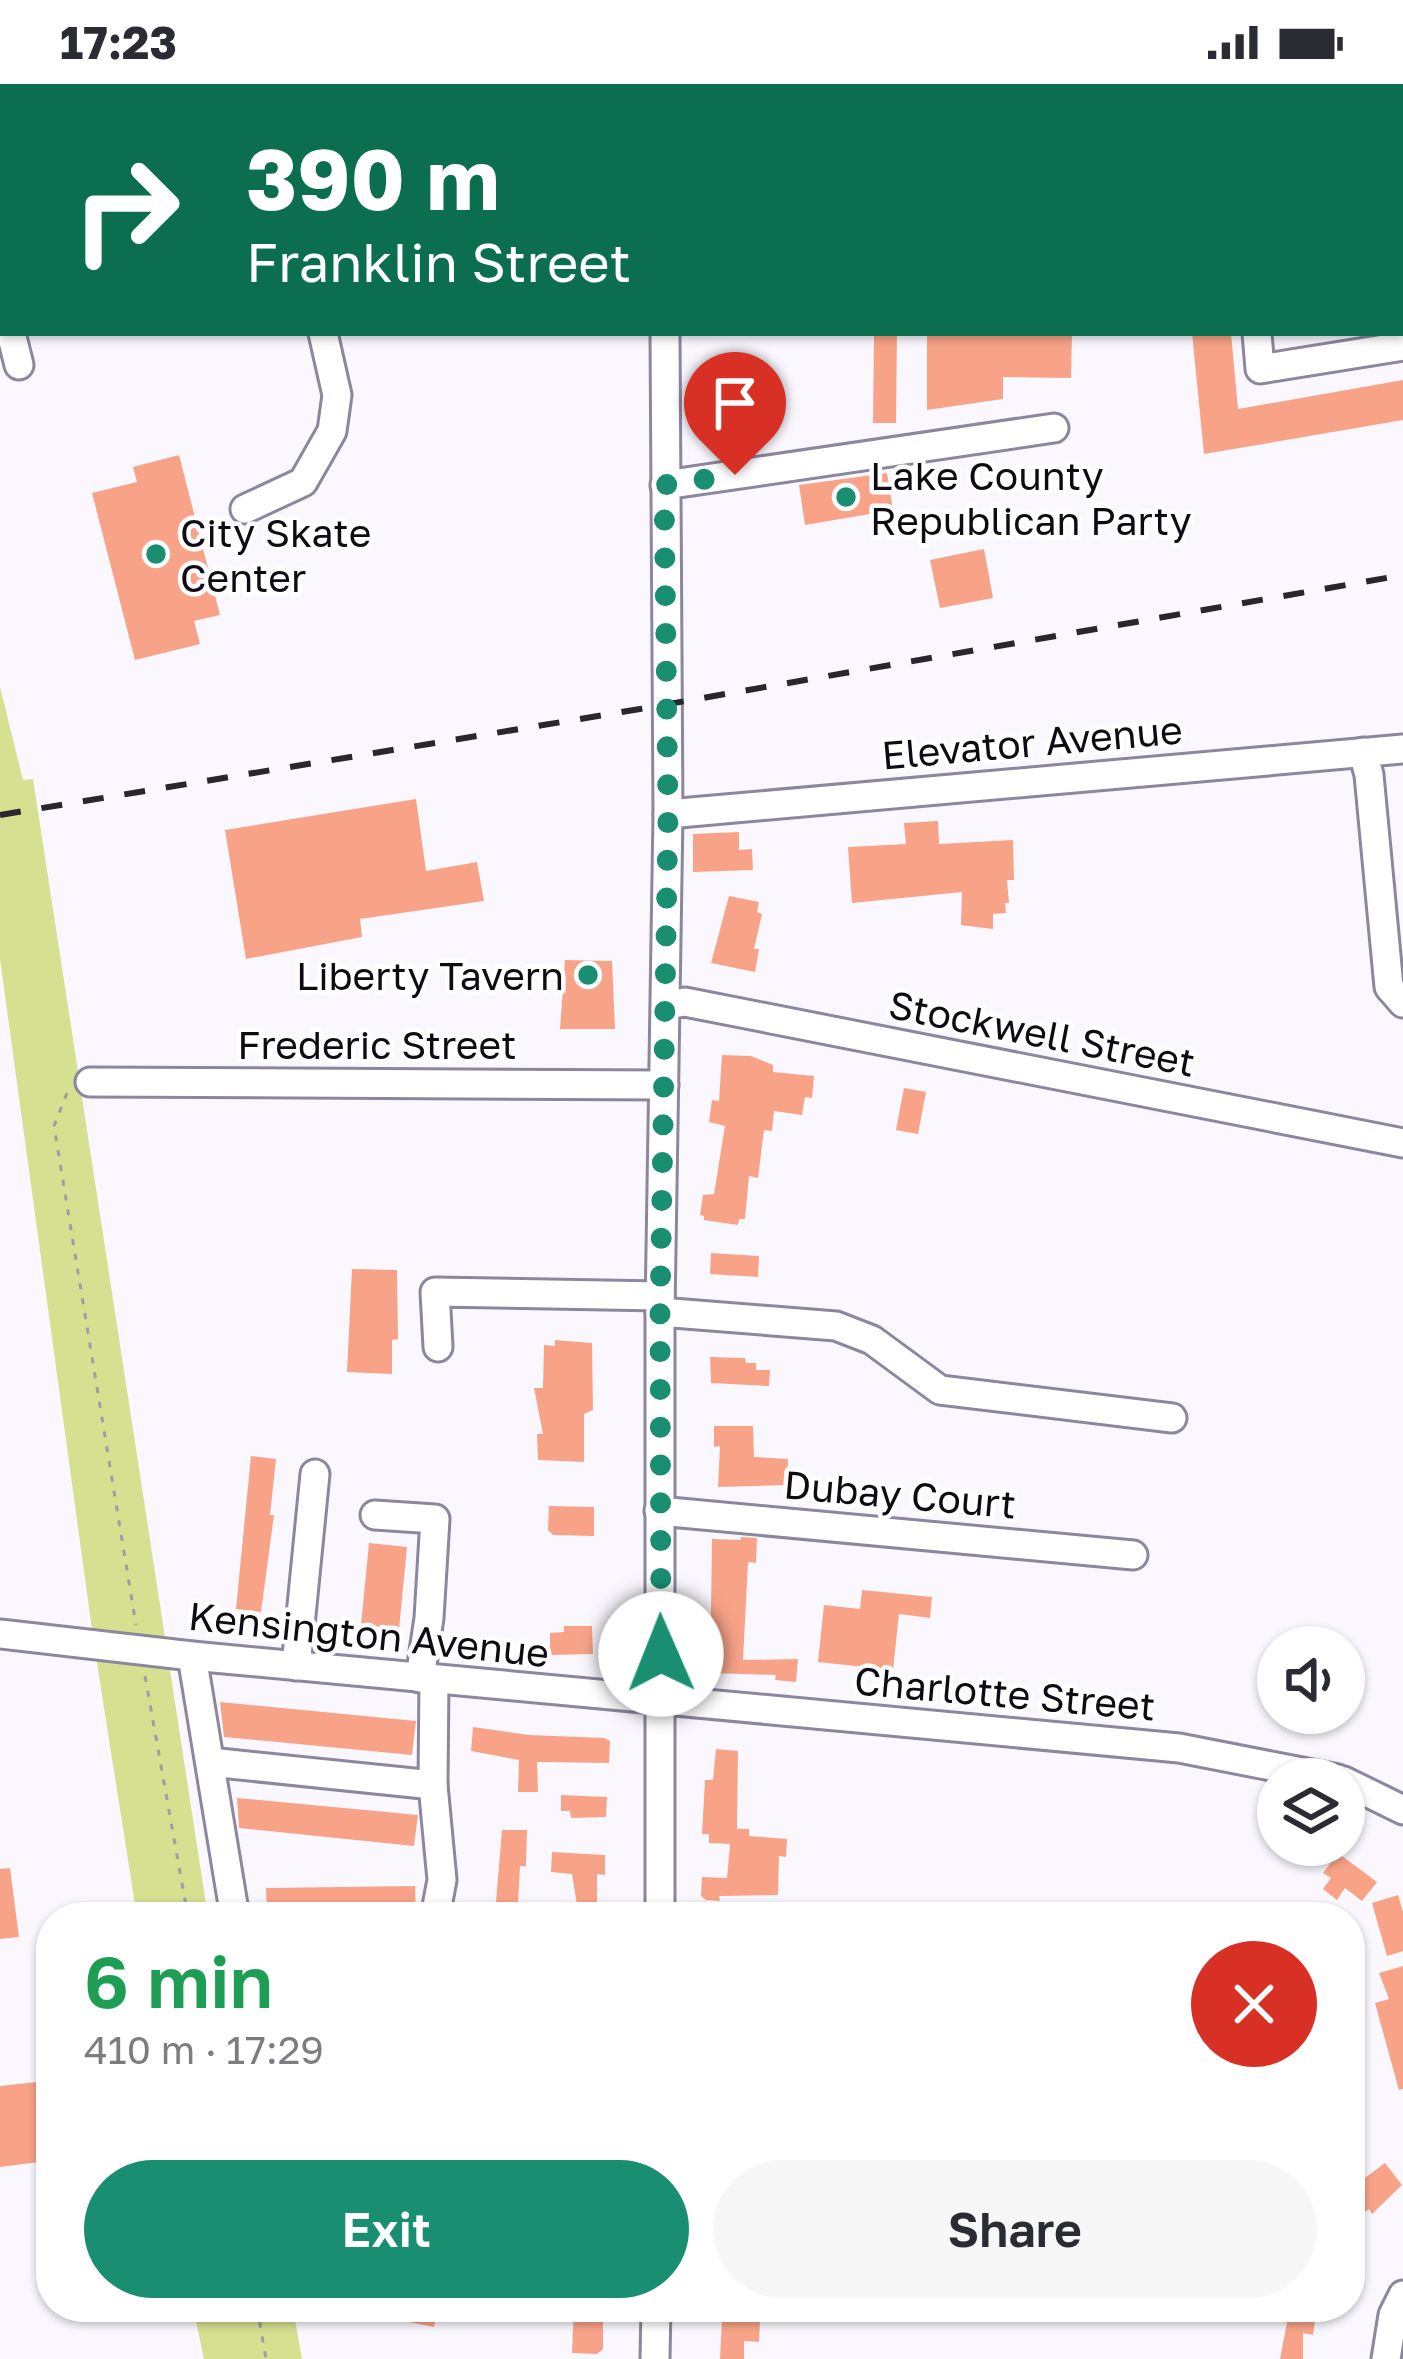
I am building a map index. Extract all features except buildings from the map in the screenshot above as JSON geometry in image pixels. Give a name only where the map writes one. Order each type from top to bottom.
[{"type":"street","points":[[12,336],[19,365]]},
{"type":"street","points":[[245,509],[303,482],[332,431],[338,395],[324,336]]},
{"type":"street","points":[[660,1902],[658,1511],[668,814],[665,336]]},
{"type":"street","points":[[1257,336],[1260,369],[1403,346]]},
{"type":"street","points":[[664,485],[1054,428]]},
{"type":"street","name":"Elevator Avenue","points":[[668,814],[1403,749]]},
{"type":"street","points":[[1363,752],[1389,987],[1403,1003]]},
{"type":"street","name":"Stockwell Street","points":[[666,1005],[686,1002],[1403,1143]]},
{"type":"street","name":"Frederic Street","points":[[90,1082],[664,1085]]},
{"type":"street","points":[[438,1346],[435,1292],[660,1304],[836,1326],[872,1340],[940,1390],[1172,1418]]},
{"type":"street","points":[[296,1666],[316,1474]]},
{"type":"street","name":"Dubay Court","points":[[658,1511],[1133,1555]]},
{"type":"street","points":[[375,1515],[435,1519],[426,1679],[442,1880],[438,1902]]},
{"type":"street","name":"Kensington Avenue","points":[[0,1634],[662,1701]]},
{"type":"street","points":[[192,1656],[233,1902]]},
{"type":"street","name":"Charlotte Street","points":[[662,1701],[1179,1748],[1257,1763]]},
{"type":"street","points":[[210,1762],[434,1785]]},
{"type":"street","name":"Charlotte Street","points":[[1365,1792],[1403,1810]]},
{"type":"street","points":[[1386,2359],[1393,2315],[1403,2295]]},
{"type":"street","points":[[655,2359],[656,2322]]},
{"type":"path","points":[[90,1082],[65,1094],[54,1126],[185,1902]]},
{"type":"path","points":[[260,2322],[266,2359]]},
{"type":"green space","points":[[0,687],[23,780],[33,779],[206,1902],[135,1902],[94,1644],[0,959]]},
{"type":"green space","points":[[196,2322],[295,2322],[302,2359],[204,2359]]},
{"type":"railway","points":[[0,815],[1403,575]]},
{"type":"place","name":"Lake County Republican Party","points":[[846,497]]},
{"type":"place","name":"City Skate Center","points":[[156,554]]},
{"type":"place","name":"Liberty Tavern","points":[[588,975]]},
{"type":"route","points":[[661,1654],[658,1511],[668,814],[664,485],[735,475]]}]
